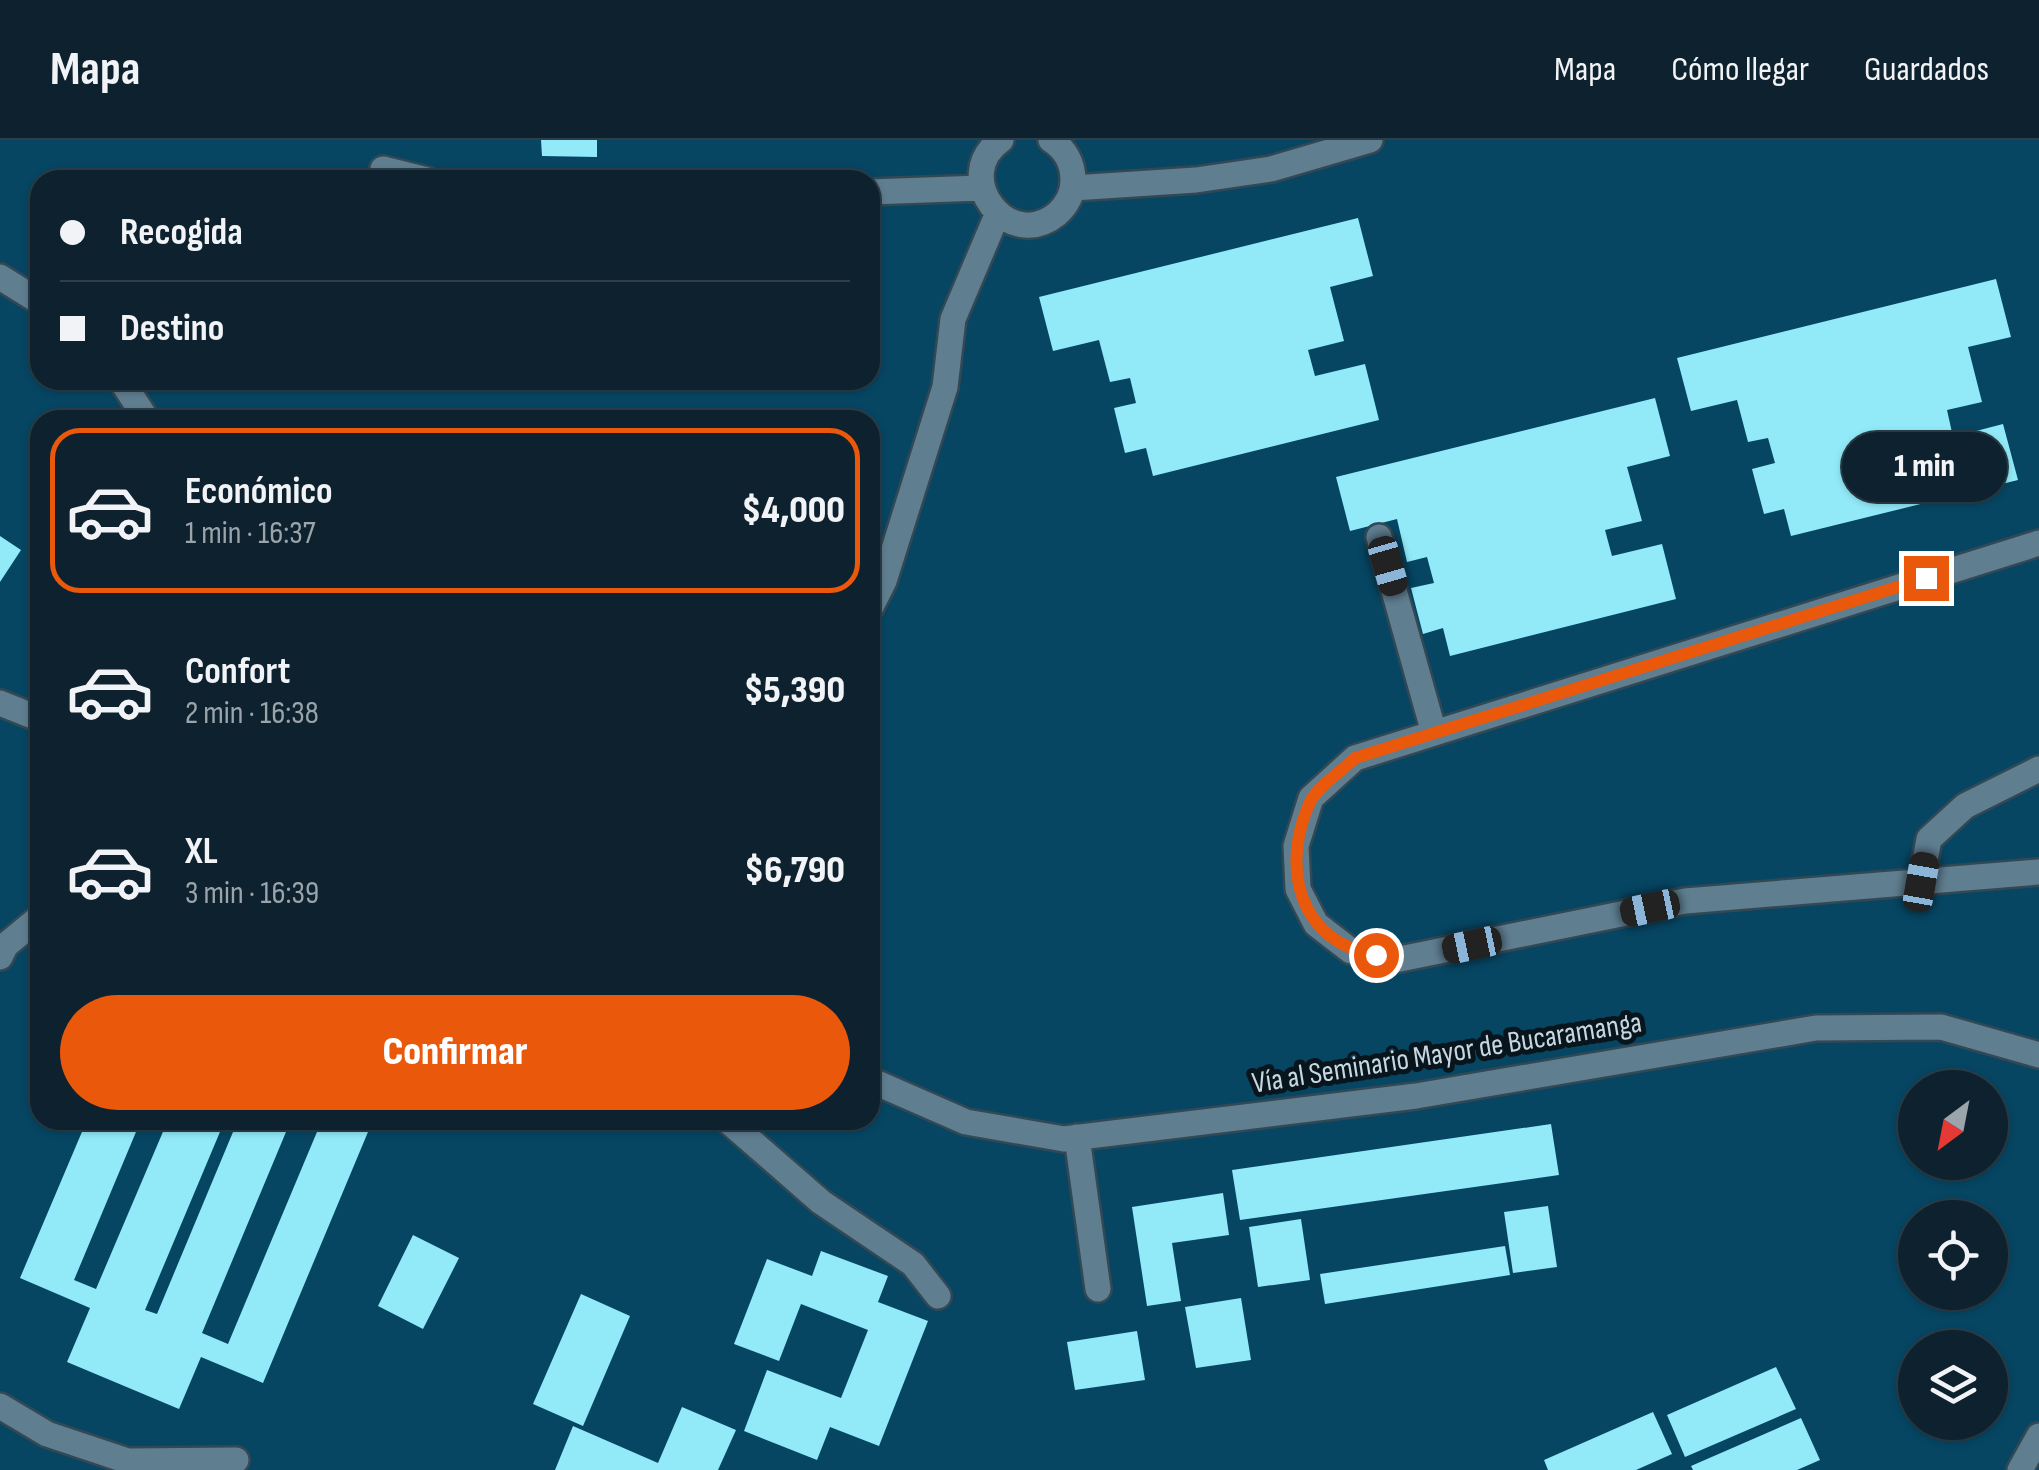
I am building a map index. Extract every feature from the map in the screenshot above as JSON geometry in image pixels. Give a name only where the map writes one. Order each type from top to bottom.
[{"type":"street","points":[[1001,140],[986,156],[980,172],[981,188],[997,215],[1022,226],[1060,212],[1073,188],[1067,156],[1051,140]]},
{"type":"street","points":[[1073,188],[1196,180],[1270,169],[1370,140]]},
{"type":"street","points":[[384,169],[388,170]]},
{"type":"street","points":[[880,192],[981,188]]},
{"type":"street","points":[[880,590],[945,387],[953,319],[997,215]]},
{"type":"street","points":[[0,277],[30,296]]},
{"type":"street","points":[[1379,537],[1434,733]]},
{"type":"street","points":[[2039,543],[1355,758],[1311,798],[1296,846],[1298,889],[1316,924],[1350,951],[1400,960],[1685,901],[2039,872]]},
{"type":"street","points":[[0,703],[30,715]]},
{"type":"street","points":[[1921,882],[1929,839],[1965,806],[2039,769]]},
{"type":"street","points":[[0,957],[6,945],[30,925]]},
{"type":"street","name":"Vía al Seminario Mayor de Bucaramanga","points":[[880,1084],[966,1122],[1064,1139],[1416,1096],[1816,1028],[1942,1027],[2039,1055]]},
{"type":"street","points":[[738,1130],[821,1202],[914,1264],[938,1296]]},
{"type":"street","points":[[1076,1137],[1098,1289]]},
{"type":"street","points":[[0,1406],[47,1434],[128,1462],[236,1460]]},
{"type":"street","points":[[2020,1470],[2039,1436]]},
{"type":"shaded area","points":[[0,140],[2039,140],[2039,1470],[0,1470]]},
{"type":"building","points":[[541,140],[597,140],[597,157],[542,156]]},
{"type":"building","points":[[1358,218],[1373,276],[1330,287],[1344,341],[1308,350],[1315,376],[1365,364],[1379,420],[1153,476],[1146,448],[1125,453],[1114,408],[1136,403],[1130,378],[1110,382],[1099,340],[1053,351],[1039,297]]},
{"type":"building","points":[[1996,279],[2011,337],[1968,347],[1982,402],[1947,410],[1953,437],[2003,424],[2018,480],[1791,536],[1784,509],[1764,514],[1752,469],[1775,463],[1768,438],[1748,442],[1737,400],[1691,411],[1677,358]]},
{"type":"building","points":[[1655,398],[1670,456],[1627,467],[1642,521],[1605,530],[1612,556],[1662,544],[1676,599],[1450,656],[1443,628],[1423,634],[1411,588],[1434,583],[1427,557],[1407,562],[1397,519],[1350,531],[1336,477]]},
{"type":"building","points":[[0,536],[21,550],[0,582]]},
{"type":"building","points":[[1551,1124],[1559,1175],[1240,1220],[1232,1170]]},
{"type":"building","points":[[83,1130],[137,1130],[74,1280],[96,1289],[164,1130],[221,1130],[145,1310],[157,1314],[234,1130],[287,1130],[202,1333],[228,1344],[318,1130],[369,1130],[263,1383],[201,1357],[179,1409],[67,1362],[90,1308],[20,1278]]},
{"type":"building","points":[[1223,1193],[1229,1235],[1172,1243],[1181,1301],[1147,1306],[1132,1207]]},
{"type":"building","points":[[1548,1206],[1557,1267],[1513,1273],[1504,1212]]},
{"type":"building","points":[[1301,1219],[1310,1280],[1258,1287],[1249,1227]]},
{"type":"building","points":[[413,1235],[459,1258],[423,1329],[378,1306]]},
{"type":"building","points":[[1505,1246],[1510,1275],[1325,1304],[1320,1274]]},
{"type":"building","points":[[821,1251],[888,1276],[878,1302],[928,1321],[879,1446],[830,1427],[817,1460],[744,1431],[767,1370],[841,1398],[868,1330],[801,1304],[779,1361],[734,1344],[767,1259],[812,1276]]},
{"type":"building","points":[[581,1294],[630,1316],[583,1426],[533,1404]]},
{"type":"building","points":[[1241,1298],[1251,1360],[1196,1368],[1185,1307]]},
{"type":"building","points":[[1137,1331],[1145,1380],[1075,1390],[1067,1342]]},
{"type":"building","points":[[1776,1367],[1796,1409],[1685,1457],[1667,1415]]},
{"type":"building","points":[[682,1407],[736,1430],[718,1470],[555,1470],[573,1426],[658,1463]]},
{"type":"building","points":[[1653,1412],[1672,1454],[1636,1470],[1548,1470],[1544,1460]]},
{"type":"building","points":[[1801,1418],[1820,1460],[1797,1470],[1693,1470],[1691,1466]]},
{"type":"route","points":[[1376,955],[1350,951],[1316,924],[1298,889],[1296,846],[1311,798],[1355,758],[1926,578]]}]
